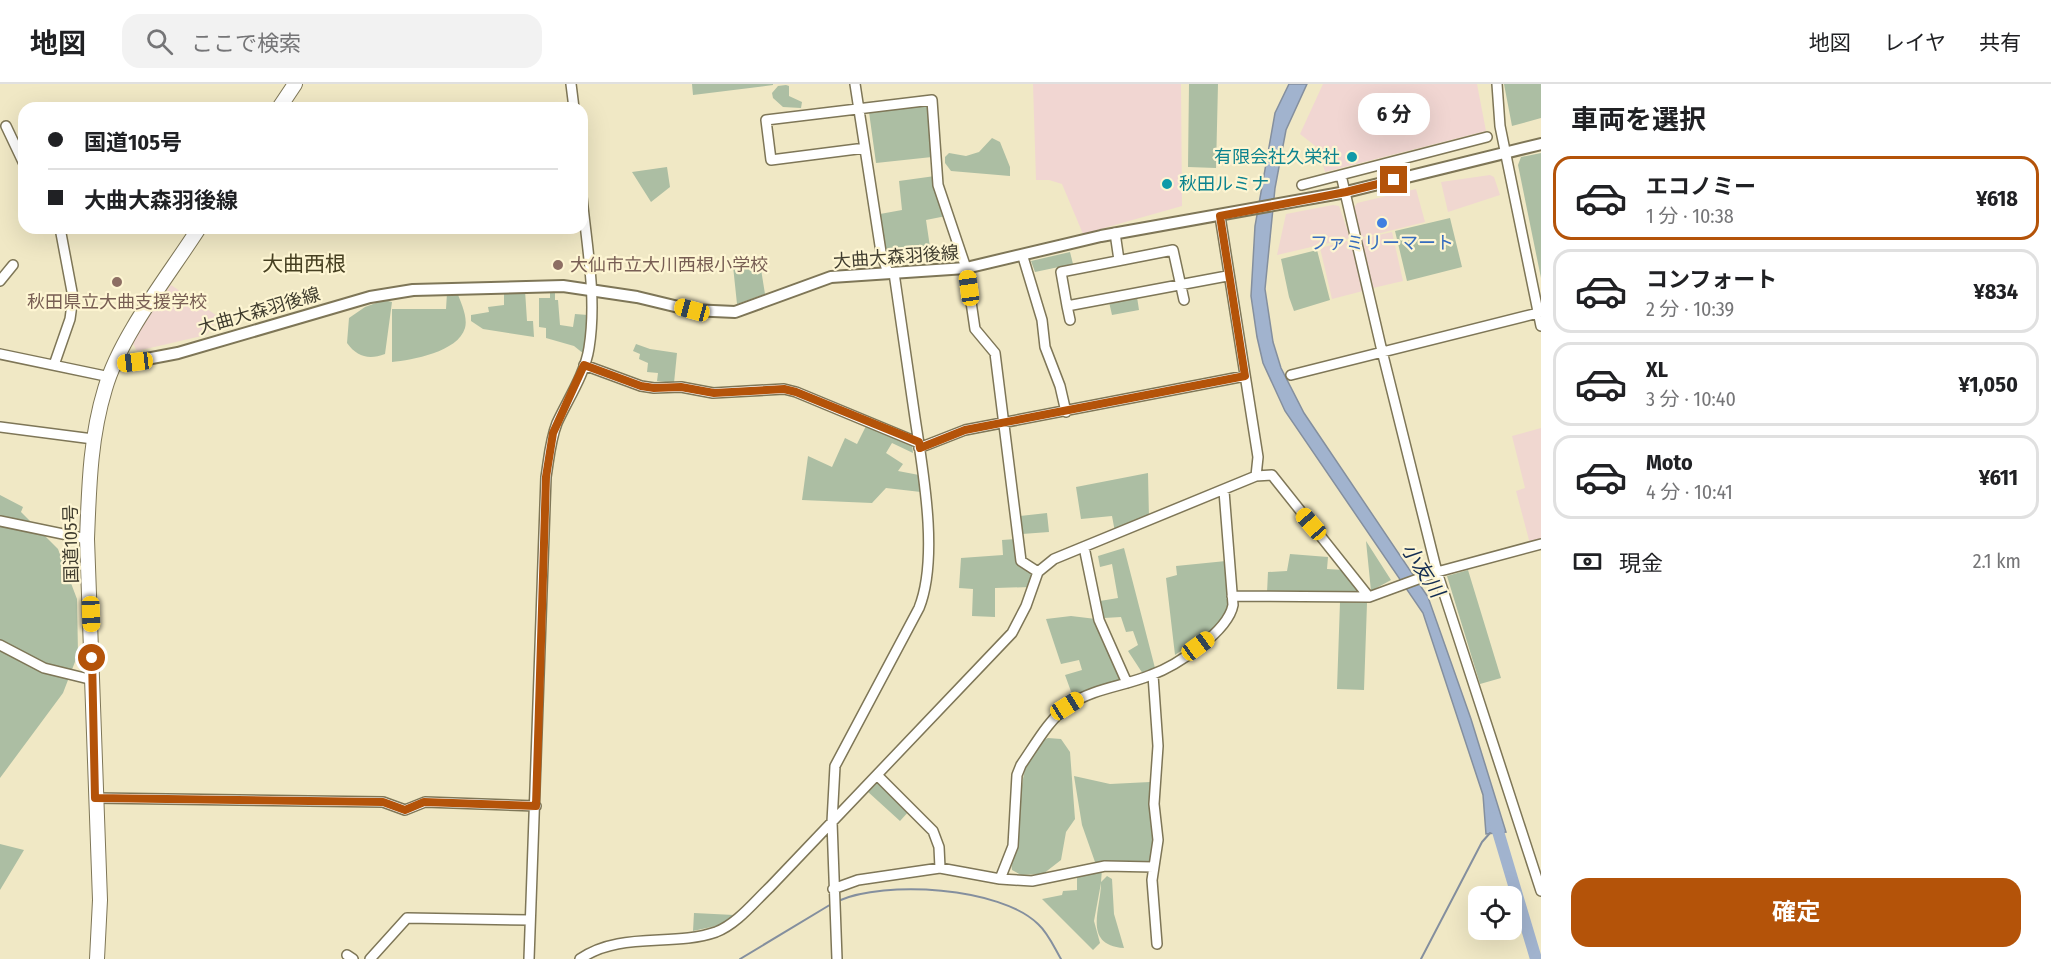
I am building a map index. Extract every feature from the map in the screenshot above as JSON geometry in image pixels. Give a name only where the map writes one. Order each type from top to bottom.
[{"type":"highway","points":[[283,102],[295,84]]},
{"type":"highway","name":"国道105号","points":[[97,959],[100,900],[87,539],[93,439],[112,371],[126,341],[195,234]]},
{"type":"main road","name":"大曲大森羽後線","points":[[112,371],[321,310],[392,293],[543,285],[593,289],[692,310],[722,313],[753,307],[801,286],[831,277],[966,268],[1115,233],[1346,192],[1541,144]]},
{"type":"street","points":[[572,84],[574,102]]},
{"type":"street","points":[[837,959],[832,822],[833,782],[838,758],[925,594],[927,573],[926,493],[919,445],[891,273],[881,252],[857,110],[855,84]]},
{"type":"street","points":[[1497,84],[1504,153],[1541,326]]},
{"type":"street","points":[[865,148],[771,160],[766,120],[932,100],[938,185],[966,268],[975,329],[995,353],[1021,561],[1038,572]]},
{"type":"street","points":[[6,126],[18,151]]},
{"type":"street","points":[[1302,185],[1487,137]]},
{"type":"street","points":[[1388,163],[1394,180]]},
{"type":"street","points":[[1341,175],[1437,572],[1541,891]]},
{"type":"street","points":[[1220,216],[1227,276],[1258,457],[1256,476]]},
{"type":"street","points":[[1115,233],[1119,260]]},
{"type":"street","points":[[54,365],[70,319],[73,297],[61,234]]},
{"type":"street","points":[[529,959],[546,477],[553,433],[589,349],[593,289],[585,234]]},
{"type":"street","points":[[1070,320],[1061,272],[1173,250],[1184,300]]},
{"type":"street","points":[[1023,256],[1042,320],[1045,347],[1060,386],[1066,412]]},
{"type":"street","points":[[0,281],[13,265]]},
{"type":"street","points":[[1067,306],[1227,276]]},
{"type":"street","points":[[1291,375],[1538,313]]},
{"type":"street","points":[[0,354],[54,365],[112,371]]},
{"type":"street","points":[[584,365],[641,386],[654,388],[681,387],[714,393],[784,389],[796,392],[919,445],[965,430],[1245,376]]},
{"type":"street","points":[[0,427],[93,439]]},
{"type":"street","points":[[580,959],[593,951],[610,946],[705,935],[729,926],[770,887],[1012,633],[1026,606],[1038,572],[1054,559],[1256,476],[1275,477],[1287,496],[1370,597]]},
{"type":"street","points":[[1000,879],[1013,846],[1017,775],[1021,765],[1056,716],[1067,706],[1098,692],[1153,675],[1183,657],[1223,626],[1231,613],[1232,596],[1224,490]]},
{"type":"street","points":[[0,521],[87,539]]},
{"type":"street","points":[[1232,596],[1370,597],[1437,572],[1541,544]]},
{"type":"street","points":[[1084,547],[1099,620],[1127,683]]},
{"type":"street","points":[[0,645],[44,668],[63,675],[93,680]]},
{"type":"street","points":[[1153,675],[1158,746],[1154,811],[1158,840],[1152,880],[1157,944]]},
{"type":"street","points":[[877,775],[933,831],[939,847],[940,868]]},
{"type":"street","points":[[95,798],[383,802],[405,810],[424,802],[536,806]]},
{"type":"street","points":[[833,889],[858,880],[940,868],[1000,879],[1041,881],[1105,866],[1154,867]]},
{"type":"street","points":[[370,959],[407,918],[530,920]]},
{"type":"shaded area","points":[[1033,84],[1181,84],[1182,206],[1083,234],[1062,184],[1049,180],[1036,180]]},
{"type":"shaded area","points":[[1323,84],[1477,84],[1486,131],[1325,172],[1319,149],[1300,134]]},
{"type":"shaded area","points":[[1490,175],[1494,177],[1500,195],[1448,212],[1441,182]]},
{"type":"shaded area","points":[[1416,189],[1425,222],[1361,238],[1354,208],[1357,203]]},
{"type":"shaded area","points":[[1333,205],[1339,206],[1350,238],[1277,255],[1286,214]]},
{"type":"shaded area","points":[[1392,232],[1403,281],[1373,288],[1361,239]]},
{"type":"shaded area","points":[[1351,240],[1363,291],[1332,299],[1320,248]]},
{"type":"shaded area","points":[[171,285],[219,317],[206,335],[137,351],[133,344],[135,334]]},
{"type":"shaded area","points":[[1541,428],[1541,541],[1530,544],[1516,491],[1525,488],[1512,436]]},
{"type":"green space","points":[[692,84],[773,84],[773,85],[693,95]]},
{"type":"green space","points":[[1189,84],[1218,84],[1216,168],[1188,167]]},
{"type":"green space","points":[[1504,84],[1541,84],[1541,118],[1512,126]]},
{"type":"green space","points":[[778,86],[789,86],[789,96],[802,102],[801,108],[783,107],[773,98],[772,93]]},
{"type":"green space","points":[[929,104],[932,157],[876,163],[869,112]]},
{"type":"green space","points":[[992,138],[1000,142],[1010,167],[1010,176],[951,171],[945,163],[945,157],[949,153],[966,156],[979,152]]},
{"type":"green space","points":[[1541,153],[1541,278],[1518,165],[1521,157]]},
{"type":"green space","points":[[667,167],[670,187],[651,202],[632,172]]},
{"type":"green space","points":[[935,176],[946,216],[926,220],[930,247],[886,251],[880,214],[902,210],[899,181]]},
{"type":"green space","points":[[1450,218],[1462,267],[1407,281],[1395,231]]},
{"type":"green space","points":[[1317,250],[1330,300],[1294,311],[1281,259]]},
{"type":"green space","points":[[1070,252],[1073,264],[1035,272],[1031,261]]},
{"type":"green space","points":[[760,263],[765,294],[737,304],[733,266]]},
{"type":"green space","points":[[504,290],[525,290],[527,321],[533,321],[534,337],[483,329],[471,321],[471,315],[489,312],[488,307],[504,305]]},
{"type":"green space","points":[[457,292],[466,319],[461,336],[444,349],[392,362],[392,309],[446,309],[447,293]]},
{"type":"green space","points":[[550,292],[555,292],[555,300],[558,300],[560,325],[573,327],[575,314],[588,315],[584,354],[574,346],[546,338],[546,328],[539,327],[539,298],[550,298]]},
{"type":"green space","points":[[1137,297],[1139,310],[1112,315],[1109,302]]},
{"type":"green space","points":[[384,300],[392,302],[385,354],[369,357],[359,354],[347,343],[349,318],[365,307]]},
{"type":"green space","points":[[636,344],[650,349],[677,353],[674,383],[657,381],[658,373],[647,372],[648,363],[639,359],[640,354],[633,351]]},
{"type":"green space","points":[[867,424],[912,445],[913,453],[892,443],[886,453],[903,464],[898,471],[919,475],[921,492],[886,488],[872,503],[802,500],[808,456],[832,467],[845,438],[857,444]]},
{"type":"green space","points":[[1148,473],[1149,518],[1115,532],[1112,516],[1081,519],[1076,487]]},
{"type":"green space","points":[[0,495],[23,507],[21,512],[58,549],[77,599],[78,654],[63,693],[0,778]]},
{"type":"green space","points":[[1047,513],[1049,532],[1022,534],[1020,516]]},
{"type":"green space","points":[[1016,539],[1020,565],[1033,573],[1030,587],[995,588],[995,617],[972,616],[973,589],[959,588],[961,558],[1003,555],[1002,540]]},
{"type":"green space","points":[[1366,541],[1391,580],[1371,591]]},
{"type":"green space","points":[[1124,548],[1155,668],[1143,674],[1128,651],[1138,645],[1133,631],[1126,632],[1121,617],[1104,618],[1100,601],[1118,598],[1112,564],[1100,567],[1098,556]]},
{"type":"green space","points":[[1290,554],[1328,557],[1327,569],[1344,570],[1364,595],[1267,593],[1268,572],[1287,571]]},
{"type":"green space","points":[[1226,561],[1228,610],[1221,623],[1175,655],[1166,578],[1177,575],[1176,566]]},
{"type":"green space","points":[[1468,570],[1501,678],[1480,684],[1447,576]]},
{"type":"green space","points":[[1340,602],[1367,603],[1364,690],[1337,689]]},
{"type":"green space","points":[[1071,616],[1096,619],[1125,680],[1073,697],[1065,675],[1082,670],[1079,660],[1061,664],[1046,619]]},
{"type":"green space","points":[[1048,738],[1061,739],[1070,752],[1075,819],[1066,832],[1061,860],[1043,874],[1021,875],[1012,870],[1012,866],[1018,843],[1025,769],[1037,745]]},
{"type":"green space","points":[[1074,776],[1110,784],[1150,782],[1154,838],[1151,863],[1095,862],[1082,825]]},
{"type":"green space","points":[[877,780],[910,810],[900,821],[867,791]]},
{"type":"green space","points":[[0,844],[24,850],[0,890]]},
{"type":"green space","points":[[1102,869],[1101,882],[1107,876],[1112,879],[1114,914],[1124,948],[1111,945],[1098,933],[1097,914],[1101,883],[1094,921],[1100,943],[1093,950],[1042,899],[1062,895],[1063,891],[1077,890],[1077,876]]},
{"type":"green space","points":[[694,913],[734,915],[725,924],[693,931]]},
{"type":"water","points":[[1289,84],[1307,84],[1286,130],[1275,188],[1265,289],[1273,342],[1281,368],[1304,413],[1428,597],[1471,719],[1506,832],[1486,834],[1483,795],[1423,613],[1285,411],[1263,363],[1251,296],[1255,226],[1275,113]]},
{"type":"waterway","name":"小友川","points":[[1494,818],[1536,959]]},
{"type":"waterway","points":[[1421,959],[1482,842],[1490,833]]},
{"type":"waterway","points":[[838,901],[859,894],[912,889],[970,895],[997,902],[1020,912],[1038,924],[1061,959]]},
{"type":"waterway","points":[[740,959],[833,903]]},
{"type":"place","name":"有限会社久栄社","points":[[1352,157]]},
{"type":"place","name":"秋田ルミナ","points":[[1167,184]]},
{"type":"place","name":"ファミリーマート","points":[[1382,223]]},
{"type":"place","name":"大仙市立大川西根小学校","points":[[558,265]]},
{"type":"place","name":"秋田県立大曲支援学校","points":[[117,282]]},
{"type":"district","name":"大曲西根","points":[[304,264]]},
{"type":"route","points":[[92,658],[95,798],[383,802],[405,810],[424,802],[536,806],[546,477],[553,433],[584,365],[641,386],[654,388],[681,387],[714,393],[748,393],[784,389],[808,395],[900,436],[919,442],[920,448],[965,430],[1245,376],[1236,315],[1227,276],[1220,216],[1346,192],[1394,180]]}]
